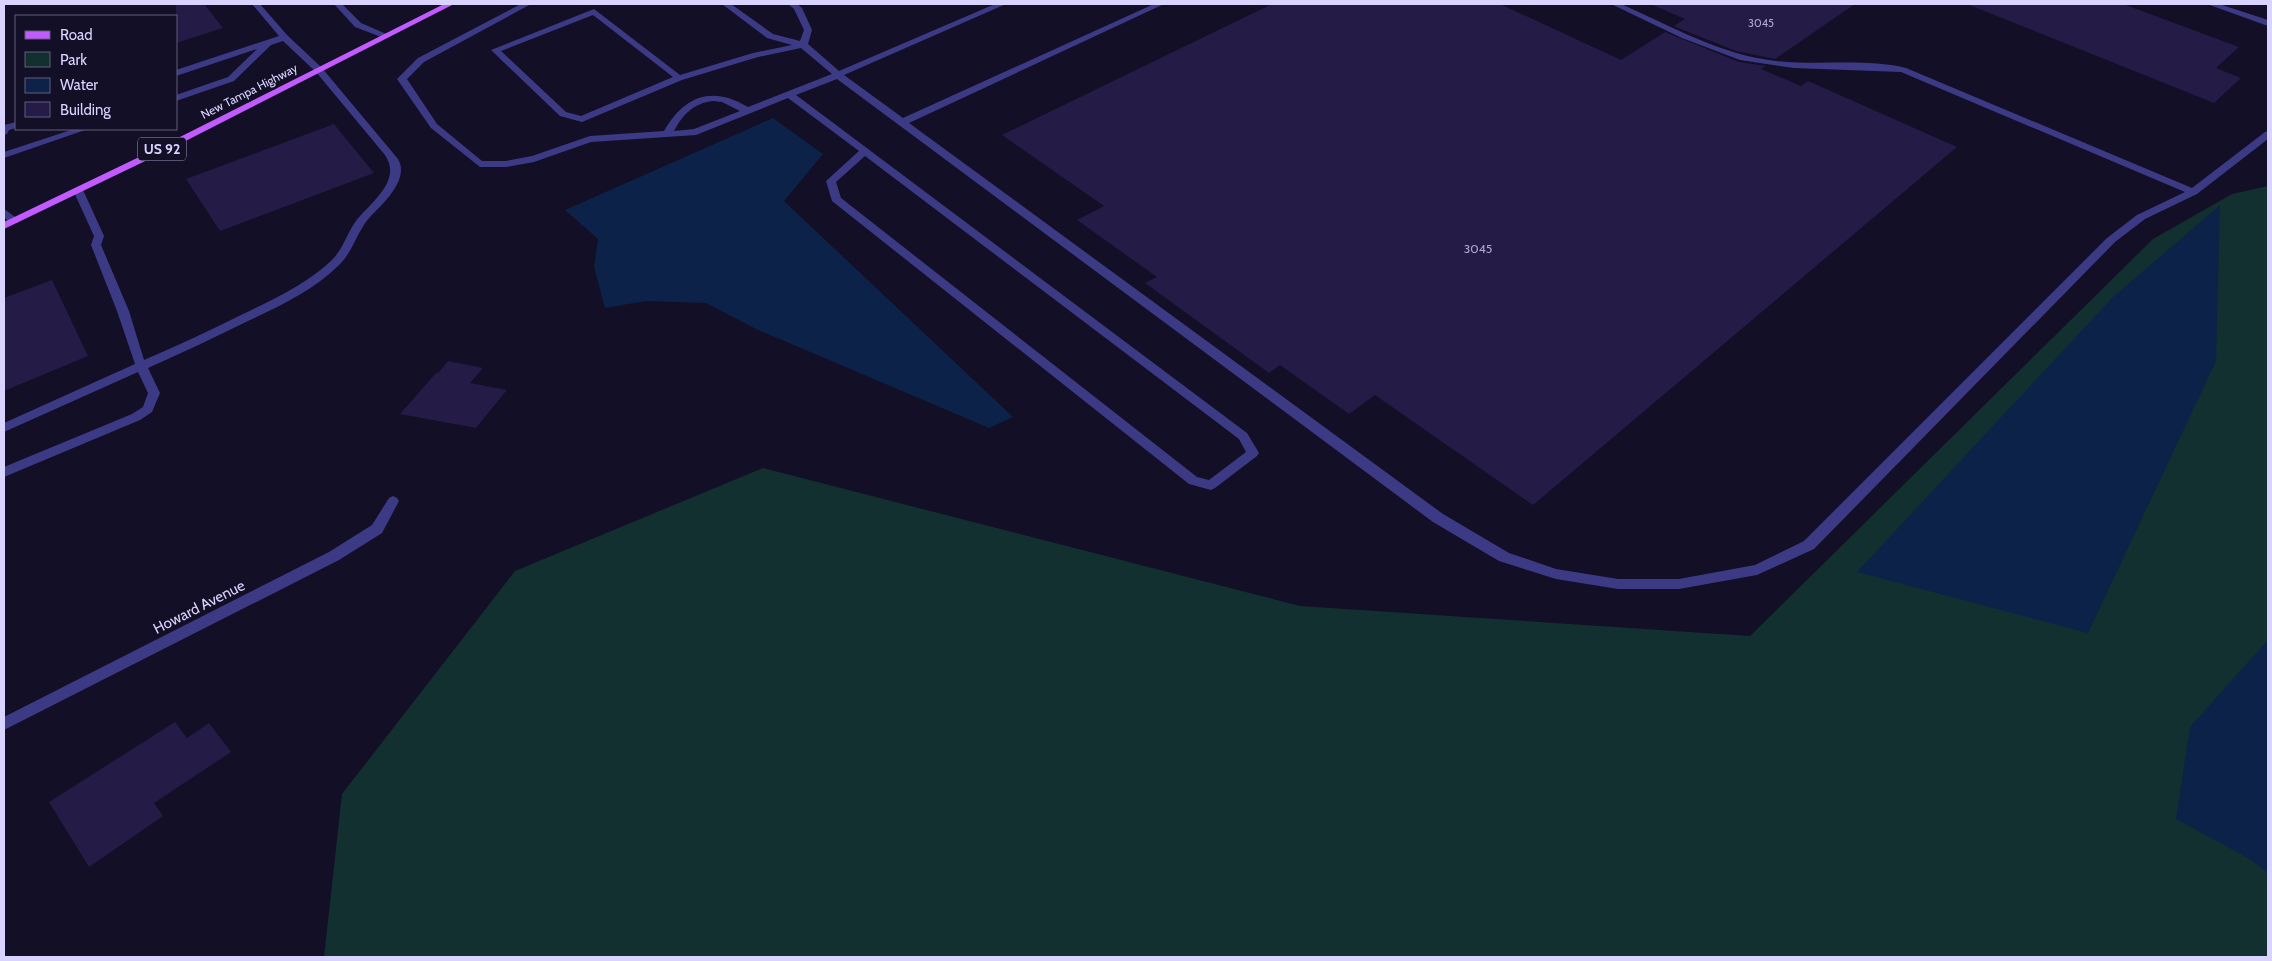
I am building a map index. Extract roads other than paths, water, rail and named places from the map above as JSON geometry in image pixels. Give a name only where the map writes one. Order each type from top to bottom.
[{"type":"main road","name":"New Tampa Highway","points":[[9,224],[450,4]]},
{"type":"street","points":[[4,428],[265,308],[310,281],[336,262],[349,244],[356,226],[392,184],[396,166],[388,153],[318,70],[284,37],[256,4]]},
{"type":"street","points":[[338,4],[358,25],[387,36]]},
{"type":"street","points":[[527,4],[421,60],[402,79],[434,126],[480,164],[506,164],[534,159],[590,138],[668,132],[696,132],[838,75],[1002,4]]},
{"type":"street","points":[[726,4],[770,36],[803,45],[838,75],[1438,518],[1504,557],[1556,574],[1618,584],[1679,584],[1757,570],[1809,545],[2111,240],[2142,217],[2193,192],[2268,134]]},
{"type":"street","points":[[792,4],[798,8],[808,30],[803,45]]},
{"type":"street","points":[[902,122],[1160,4]]},
{"type":"street","points":[[1615,4],[1727,53],[1756,61],[1816,67],[1879,66],[1903,70],[2193,192]]},
{"type":"street","points":[[2211,4],[2268,23]]},
{"type":"street","points":[[679,78],[594,12],[495,50],[563,114],[582,120],[679,78],[756,55],[803,45]]},
{"type":"street","points":[[178,72],[284,37]]},
{"type":"street","points":[[178,97],[231,79],[268,43]]},
{"type":"street","points":[[789,94],[866,151],[1243,436],[1253,453],[1211,485],[1193,481],[836,199],[831,181],[866,151]]},
{"type":"street","points":[[668,132],[674,119],[681,111],[700,100],[720,98],[729,100],[747,111]]},
{"type":"street","points":[[4,155],[80,130]]},
{"type":"street","points":[[4,472],[136,417],[148,409],[154,393],[141,365],[123,311],[96,244],[99,236],[78,190]]},
{"type":"street","points":[[4,212],[9,224]]},
{"type":"street","name":"Howard Avenue","points":[[4,724],[334,556],[377,529],[393,501]]},
{"type":"water","points":[[773,118],[823,154],[784,201],[1013,417],[989,428],[756,329],[706,303],[646,301],[605,308],[594,267],[598,239],[565,210]]},
{"type":"water","points":[[2220,205],[2216,361],[2088,633],[1857,572],[2112,298]]},
{"type":"water","points":[[2268,640],[2268,873],[2248,858],[2176,819],[2190,727]]}]
